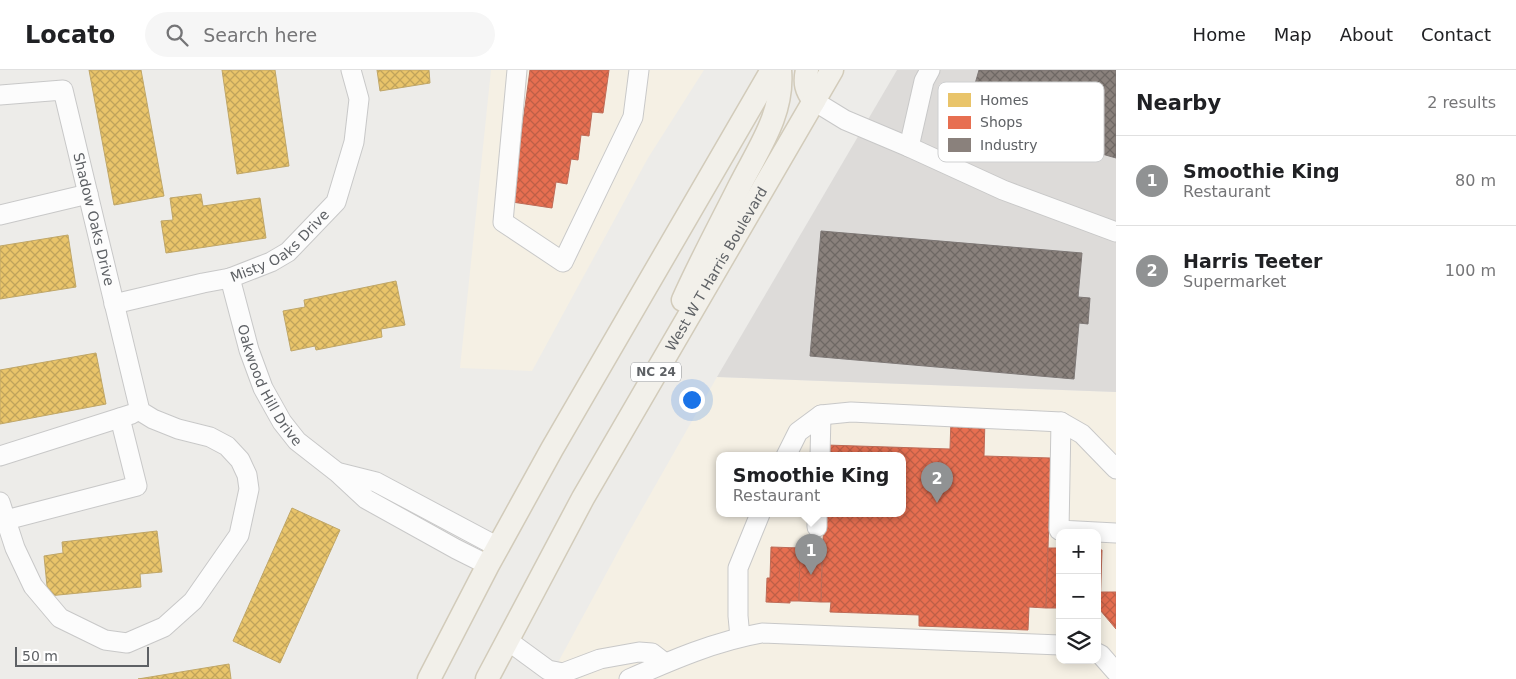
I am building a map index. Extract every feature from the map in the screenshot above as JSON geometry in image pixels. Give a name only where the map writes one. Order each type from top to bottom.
[{"type":"main road","points":[[429,679],[493,556],[640,296],[772,70]]},
{"type":"main road","points":[[643,393],[696,272],[771,126],[780,97],[780,70]]},
{"type":"main road","points":[[807,70],[805,85],[807,92],[814,101]]},
{"type":"main road","name":"West W T Harris Boulevard","points":[[487,679],[583,498],[832,70]]},
{"type":"street","name":"Misty Oaks Drive","points":[[114,304],[230,278],[271,262],[288,252],[336,202],[354,142],[357,116],[358,99],[351,70]]},
{"type":"street","points":[[517,70],[503,222],[563,262],[633,117],[639,70]]},
{"type":"street","points":[[909,147],[924,81],[930,70]]},
{"type":"street","name":"Shadow Oaks Drive","points":[[0,95],[63,90],[140,411]]},
{"type":"street","points":[[814,101],[845,120],[938,160]]},
{"type":"street","points":[[942,162],[1003,190],[1116,232]]},
{"type":"street","points":[[0,215],[88,194]]},
{"type":"street","name":"Oakwood Hill Drive","points":[[230,278],[249,350],[263,388],[282,422],[297,441],[338,473],[376,482],[493,556]]},
{"type":"street","points":[[0,456],[140,411],[153,419],[178,429],[210,437],[227,446],[240,460],[247,475],[249,489],[239,535],[193,601],[164,627],[127,643],[105,640],[60,618],[33,586],[15,548],[3,511],[137,486],[120,418]]},
{"type":"street","points":[[788,452],[798,432],[822,415],[851,412],[1061,422],[1082,434],[1116,469]]},
{"type":"street","points":[[820,452],[822,415]]},
{"type":"street","points":[[1061,422],[1059,530],[1116,533]]},
{"type":"street","points":[[740,637],[738,568],[759,517]]},
{"type":"street","points":[[629,679],[665,671],[740,637],[762,633],[1056,644]]},
{"type":"street","points":[[507,640],[548,670],[563,672],[600,659],[639,652],[652,652],[665,671]]},
{"type":"street","points":[[1101,654],[1116,672]]},
{"type":"shaded area","points":[[491,70],[704,70],[648,158],[532,371],[460,368]]},
{"type":"shaded area","points":[[897,70],[1116,70],[1116,392],[717,377]]},
{"type":"shaded area","points":[[717,377],[1116,392],[1116,679],[549,679],[626,537]]},
{"type":"building: Homes","points":[[89,70],[141,70],[164,196],[114,205]]},
{"type":"building: Homes","points":[[222,70],[275,70],[289,166],[237,174]]},
{"type":"building: Homes","points":[[377,70],[429,70],[430,83],[380,91]]},
{"type":"building: Homes","points":[[201,194],[203,206],[260,198],[266,238],[166,253],[161,221],[173,220],[170,198]]},
{"type":"building: Homes","points":[[68,235],[76,287],[0,299],[0,246]]},
{"type":"building: Homes","points":[[396,281],[405,325],[381,329],[382,337],[316,350],[315,346],[291,351],[283,311],[305,307],[304,300]]},
{"type":"building: Homes","points":[[96,353],[106,404],[0,424],[0,370]]},
{"type":"building: Homes","points":[[292,508],[340,530],[280,663],[233,641]]},
{"type":"building: Homes","points":[[157,531],[162,572],[140,574],[141,587],[48,596],[44,556],[63,553],[62,542]]},
{"type":"building: Homes","points":[[229,664],[231,679],[138,679]]},
{"type":"building: Shops","points":[[530,70],[609,70],[603,113],[592,112],[589,136],[581,135],[578,160],[571,159],[567,184],[556,182],[552,208],[512,202]]},
{"type":"building: Shops","points":[[951,418],[985,419],[984,456],[1051,458],[1046,608],[1029,607],[1028,630],[919,626],[919,615],[830,612],[831,602],[821,602],[824,517],[906,517],[906,452],[826,452],[826,445],[950,449]]},
{"type":"building: Shops","points":[[771,547],[800,548],[799,601],[790,601],[790,603],[766,602],[767,578],[770,578]]},
{"type":"building: Shops","points":[[800,548],[822,549],[821,602],[799,601]]},
{"type":"building: Shops","points":[[1048,548],[1056,548],[1056,608],[1046,608]]},
{"type":"building: Shops","points":[[1101,592],[1116,592],[1116,629],[1101,611]]},
{"type":"building: Industry","points":[[979,70],[1116,70],[1116,158],[1104,155],[1104,82],[976,82]]},
{"type":"building: Industry","points":[[821,231],[1082,253],[1078,297],[1090,298],[1088,324],[1079,323],[1074,379],[810,356]]},
{"type":"place","name":"Harris Teeter","points":[[937,503]]},
{"type":"place","name":"Smoothie King","points":[[811,575]]}]
